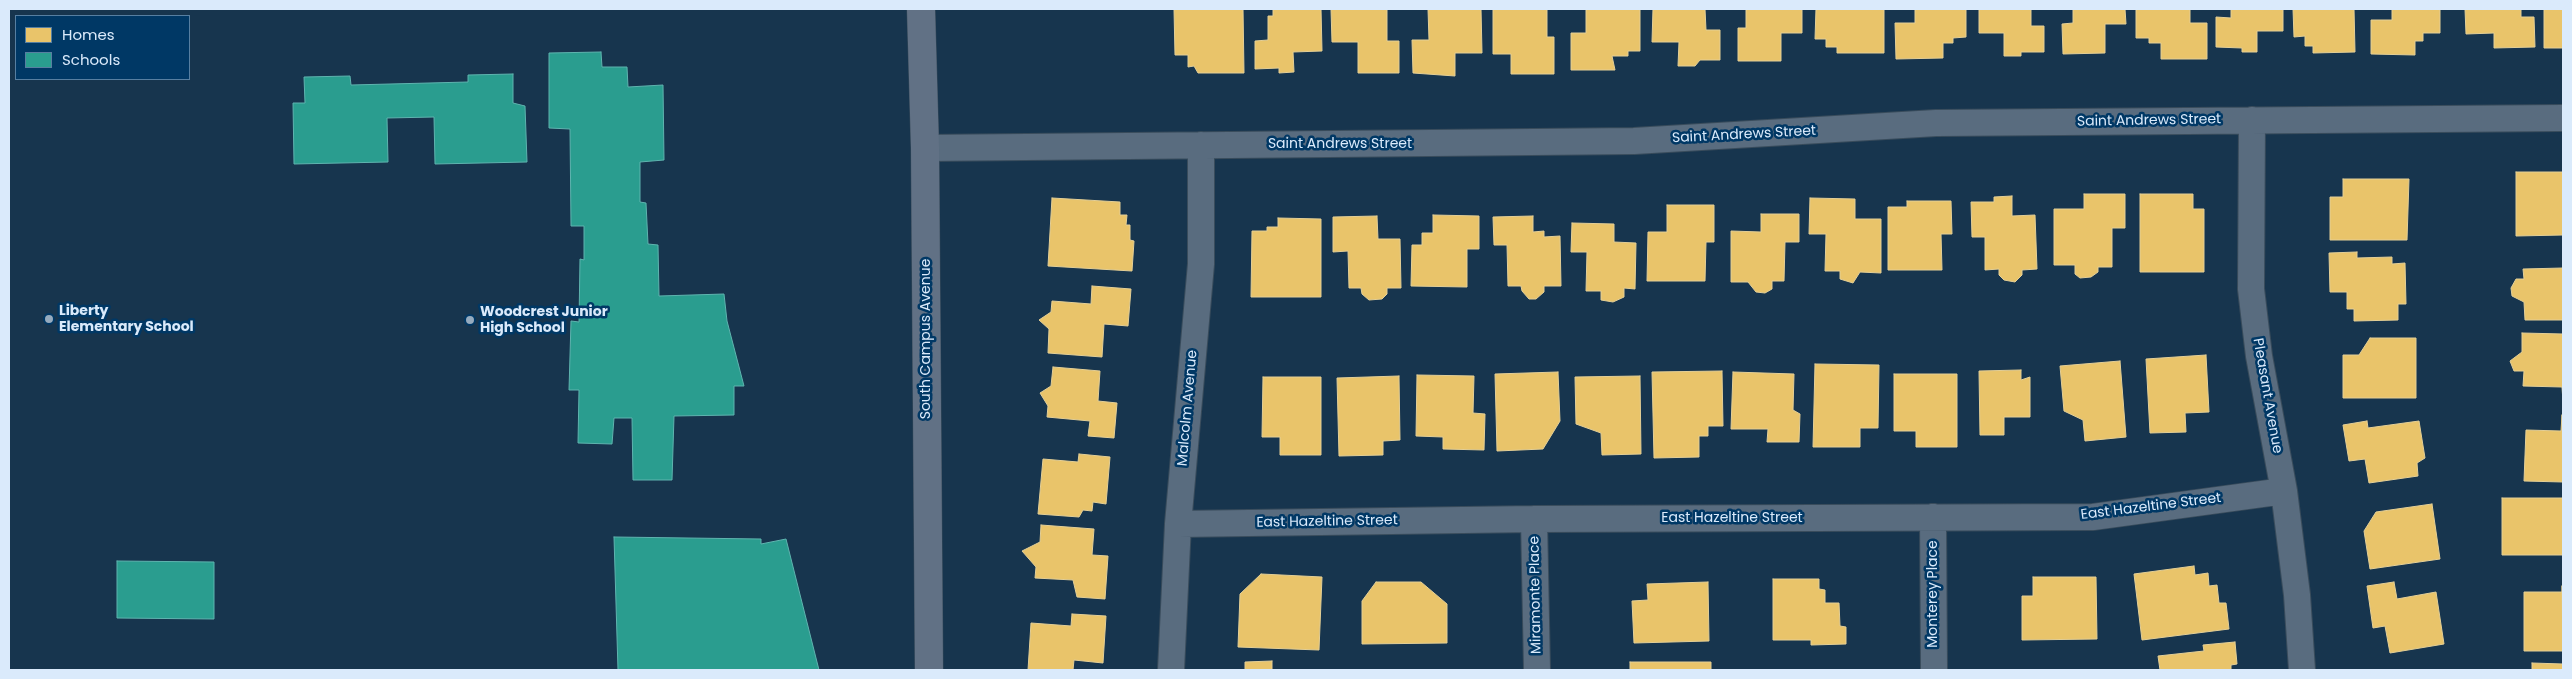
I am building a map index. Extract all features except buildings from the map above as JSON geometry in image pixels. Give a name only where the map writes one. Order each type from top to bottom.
[{"type":"street","name":"South Campus Avenue","points":[[921,9],[925,148],[929,670]]},
{"type":"street","name":"Saint Andrews Street","points":[[925,148],[1634,141],[1936,123],[2563,118]]},
{"type":"street","name":"Pleasant Avenue","points":[[2252,120],[2251,289],[2259,356],[2284,490],[2297,595],[2302,670]]},
{"type":"street","name":"Malcolm Avenue","points":[[1171,670],[1178,524],[1201,264],[1201,145]]},
{"type":"street","name":"East Hazeltine Street","points":[[1178,524],[1534,519],[2093,516],[2284,490]]},
{"type":"street","name":"Monterey Place","points":[[1933,518],[1934,670]]},
{"type":"street","name":"Miramonte Place","points":[[1534,519],[1537,670]]},
{"type":"place","name":"Liberty Elementary School","points":[[49,319]]},
{"type":"place","name":"Woodcrest Junior High School","points":[[470,320]]}]
